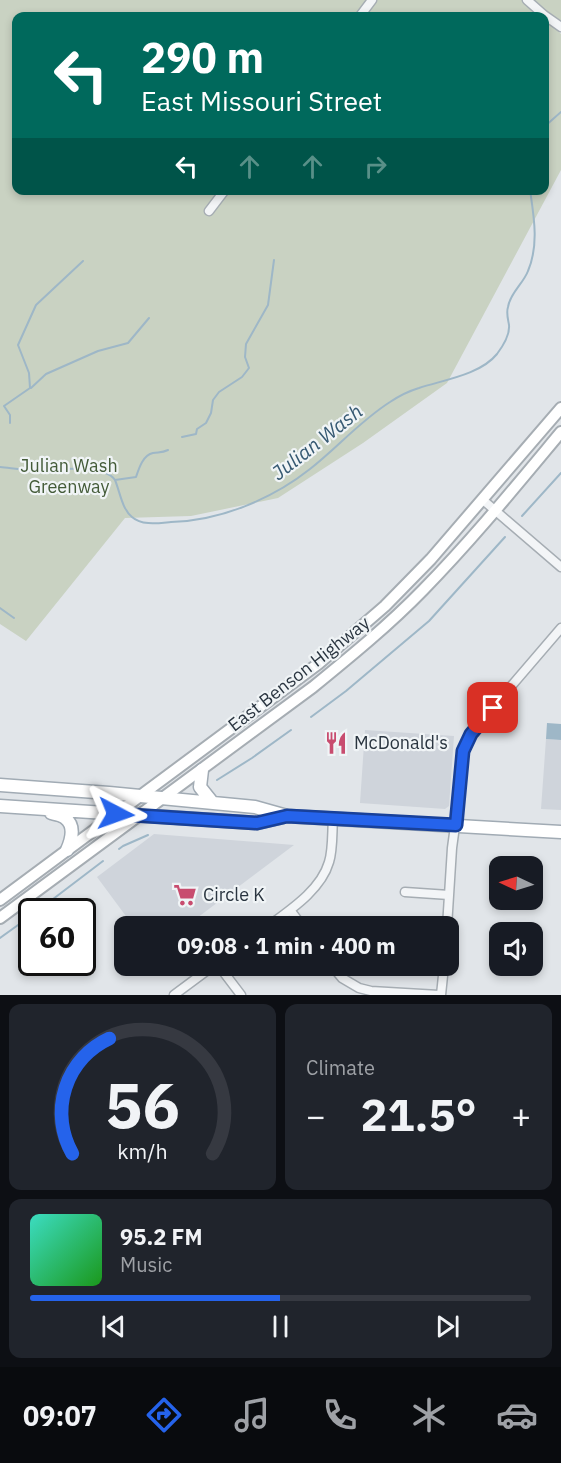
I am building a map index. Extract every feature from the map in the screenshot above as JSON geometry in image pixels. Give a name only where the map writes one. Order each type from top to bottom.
[{"type":"main road","name":"East Benson Highway","points":[[0,900],[318,664],[352,635],[418,573],[561,408]]},
{"type":"main road","name":"East Benson Highway","points":[[0,918],[313,687],[360,649],[421,592],[495,511],[561,432]]},
{"type":"main road","points":[[201,770],[200,787],[212,802]]},
{"type":"main road","points":[[0,785],[212,802],[255,807],[287,816],[561,832]]},
{"type":"main road","points":[[0,806],[257,823],[287,816]]},
{"type":"main road","points":[[42,809],[66,818],[70,824],[72,838],[67,850]]},
{"type":"street","points":[[527,0],[541,12]]},
{"type":"street","points":[[209,211],[221,195]]},
{"type":"street","points":[[483,500],[561,567]]},
{"type":"street","points":[[448,916],[452,848],[459,804],[461,758],[467,740],[561,628]]},
{"type":"street","points":[[282,916],[319,884],[330,862],[333,819]]},
{"type":"street","points":[[405,892],[449,895]]},
{"type":"street","points":[[290,910],[295,916]]},
{"type":"street","points":[[174,995],[200,976]]},
{"type":"street","points":[[227,976],[241,995]]},
{"type":"street","points":[[340,976],[359,988],[371,991],[440,995],[443,976]]},
{"type":"shaded area","points":[[365,730],[454,736],[449,806],[445,809],[360,803]]},
{"type":"shaded area","points":[[546,739],[561,740],[561,810],[541,809]]},
{"type":"shaded area","points":[[154,834],[294,845],[200,916],[126,916],[97,877]]},
{"type":"green space","name":"Julian Wash Greenway","points":[[0,0],[561,0],[561,30],[559,32],[561,34],[561,170],[549,192],[549,12],[12,12],[12,195],[548,195],[447,383],[363,443],[278,498],[191,516],[125,518],[26,641],[0,624]]},
{"type":"water","points":[[547,723],[561,724],[561,740],[546,739]]},
{"type":"waterway","name":"Julian Wash","points":[[549,123],[561,112]]},
{"type":"waterway","name":"Julian Wash","points":[[0,467],[29,470],[89,469],[100,471],[115,480],[129,514],[136,520],[146,523],[208,518],[262,499],[310,469],[379,409],[393,400],[415,389],[471,372],[497,354],[508,333],[509,302],[526,276],[534,251],[535,231],[531,195]]},
{"type":"waterway","points":[[182,437],[196,434],[197,429],[206,423],[211,413],[213,400],[219,392],[242,377],[249,368],[245,357],[246,344],[268,305],[274,260]]},
{"type":"waterway","points":[[10,423],[10,415],[4,406],[30,388],[29,373],[18,345],[36,305],[83,261]]},
{"type":"waterway","points":[[31,388],[46,374],[98,351],[128,343],[149,318]]},
{"type":"waterway","points":[[115,480],[136,477],[147,456],[168,450]]},
{"type":"waterway","points":[[522,516],[561,473]]},
{"type":"waterway","points":[[311,717],[346,691],[429,621],[505,537]]},
{"type":"waterway","points":[[0,608],[14,618]]},
{"type":"waterway","points":[[217,780],[291,730]]},
{"type":"waterway","points":[[119,849],[148,835]]},
{"type":"waterway","points":[[54,898],[103,861]]},
{"type":"waterway","points":[[0,938],[18,925]]},
{"type":"place","name":"McDonald's","points":[[336,743]]},
{"type":"place","name":"Circle K","points":[[185,895]]},
{"type":"route","points":[[116,814],[257,823],[287,816],[456,825],[463,751],[471,734],[493,708]]}]
